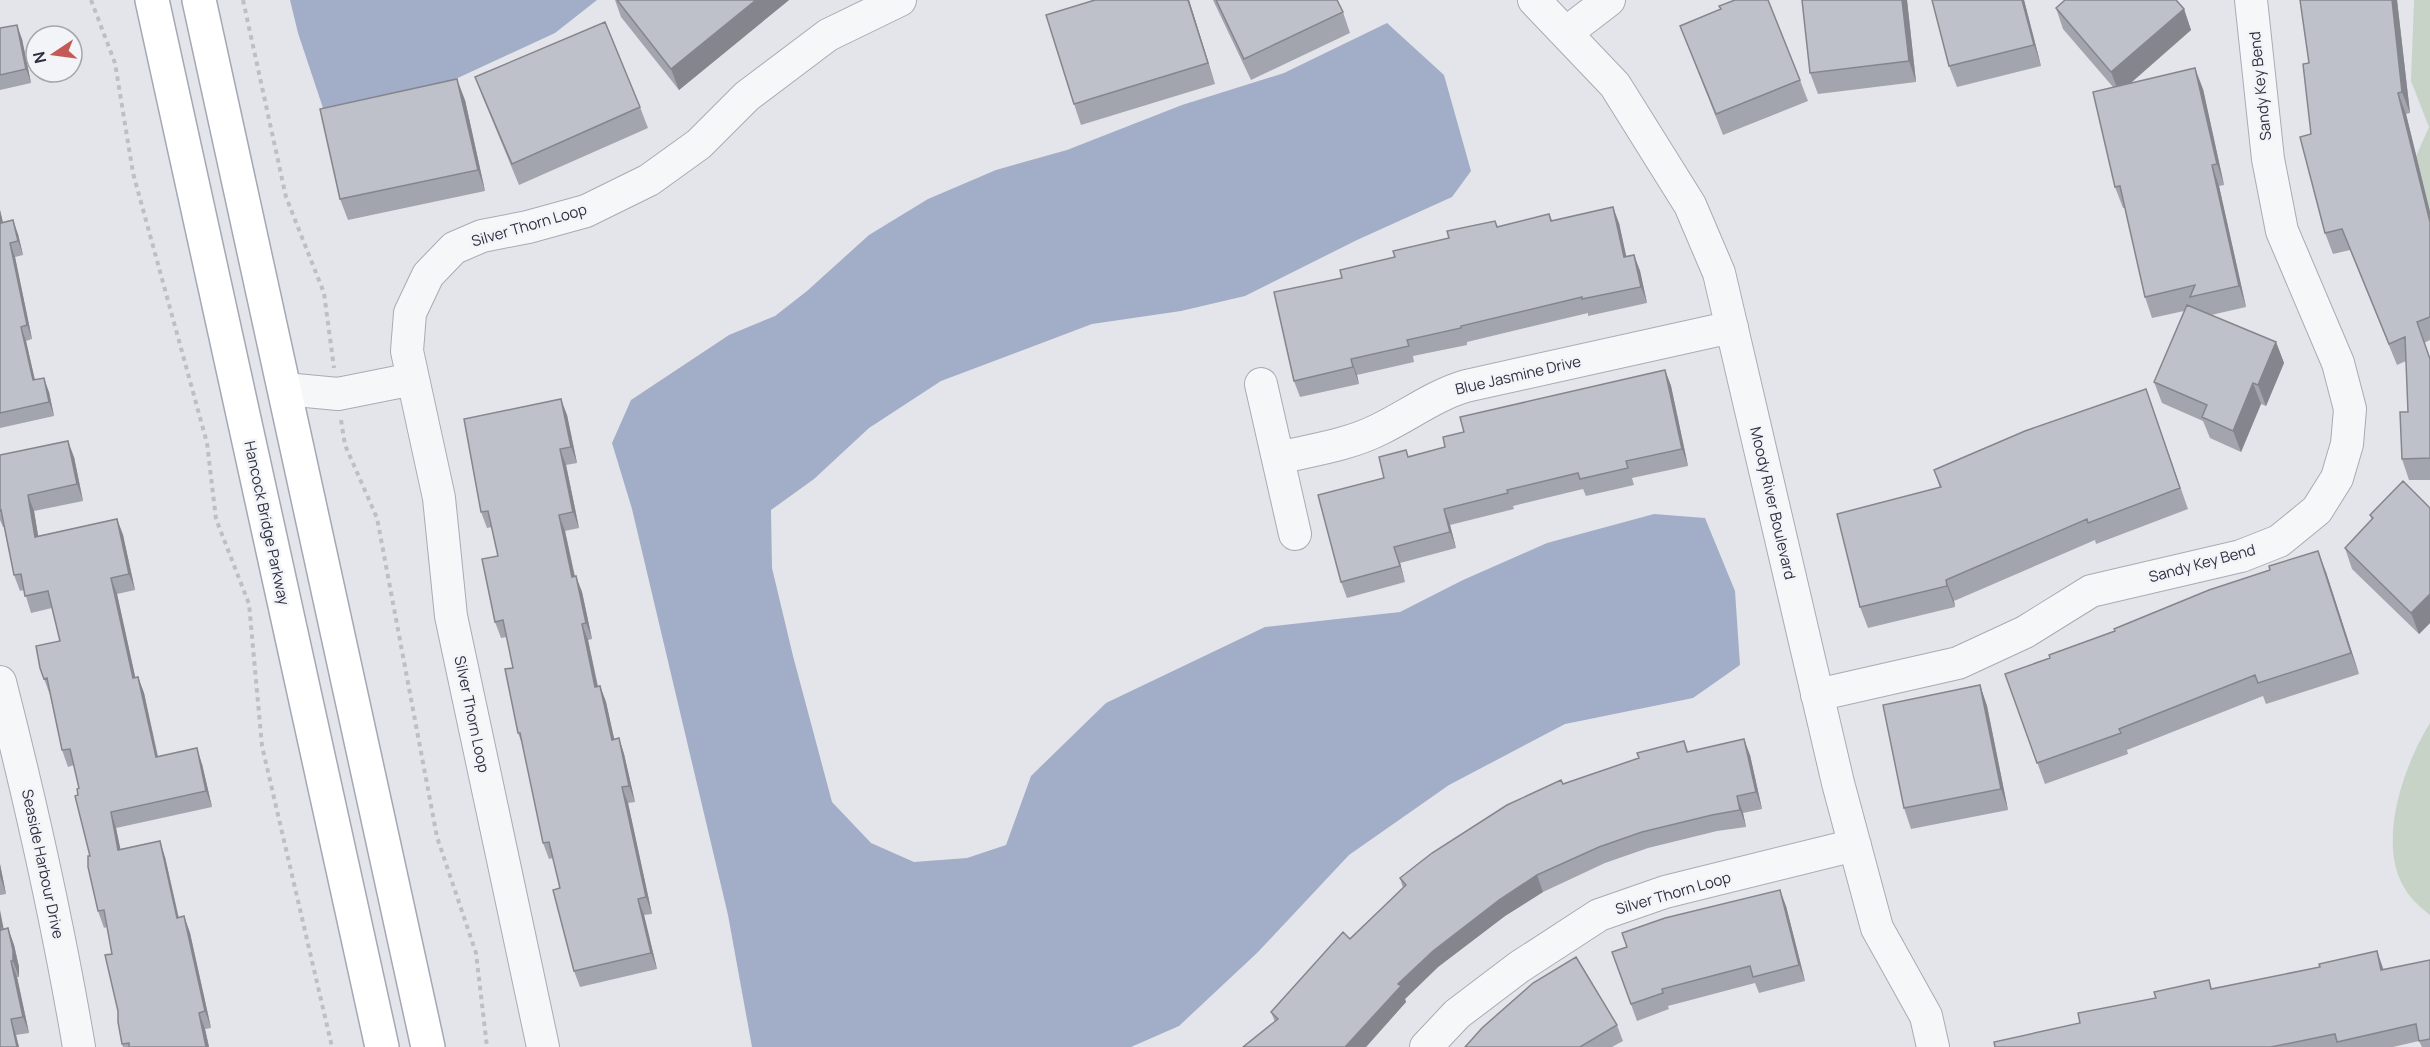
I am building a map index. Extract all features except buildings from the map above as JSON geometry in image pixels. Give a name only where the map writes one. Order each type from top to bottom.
[{"type":"main road","name":"Hancock Bridge Parkway","points":[[152,0],[382,1047]]},
{"type":"main road","points":[[199,0],[428,1047]]},
{"type":"main road","points":[[371,995],[415,986]]},
{"type":"street","name":"Moody River Boulevard","points":[[1534,0],[1616,85],[1690,205],[1719,273],[1817,695],[1877,927],[1926,1016],[1933,1047]]},
{"type":"street","points":[[1566,33],[1609,0]]},
{"type":"street","name":"Sandy Key Bend","points":[[1817,695],[1958,663],[2025,632],[2091,591],[2241,556],[2279,541],[2317,510],[2337,478],[2347,444],[2350,409],[2338,363],[2282,231],[2268,159],[2251,0]]},
{"type":"street","name":"Silver Thorn Loop","points":[[543,1047],[451,616],[439,498],[407,351],[410,314],[428,275],[454,248],[482,236],[528,227],[586,211],[648,180],[699,144],[747,96],[828,35],[891,2]]},
{"type":"street","name":"Blue Jasmine Drive","points":[[1278,458],[1338,444],[1379,430],[1436,398],[1466,386],[1732,327]]},
{"type":"street","points":[[285,389],[338,394],[413,378]]},
{"type":"street","points":[[1261,384],[1295,534]]},
{"type":"street","name":"Seaside Harbour Drive","points":[[0,682],[42,854],[64,959],[79,1047]]},
{"type":"street","name":"Silver Thorn Loop","points":[[1426,1047],[1457,1014],[1519,967],[1599,915],[1665,892],[1855,845]]},
{"type":"path","points":[[91,0],[115,63],[133,173],[207,443],[216,519],[249,604],[262,746],[332,1047]]},
{"type":"path","points":[[243,0],[286,197],[324,292],[345,446],[377,518],[437,837],[477,953],[487,1047]]},
{"type":"green space","points":[[2414,0],[2430,0],[2430,281],[2414,161],[2429,127],[2411,81]]},
{"type":"green space","points":[[2430,723],[2430,915],[2410,896],[2397,870],[2393,850],[2393,827],[2403,782],[2420,740]]},
{"type":"water","points":[[290,0],[597,0],[555,33],[434,89],[324,111],[298,33]]},
{"type":"water","points":[[1387,23],[1444,75],[1471,171],[1452,197],[1357,240],[1245,296],[1181,311],[1092,324],[941,381],[869,428],[814,479],[771,510],[772,568],[832,802],[871,843],[914,862],[967,858],[1006,845],[1031,776],[1106,703],[1265,627],[1400,612],[1463,580],[1547,543],[1654,514],[1705,518],[1735,591],[1740,665],[1693,698],[1565,724],[1449,785],[1349,855],[1258,952],[1179,1026],[1131,1047],[752,1047],[728,915],[632,509],[612,443],[631,400],[729,335],[775,316],[807,291],[869,235],[928,199],[996,170],[1067,150],[1182,105],[1284,73]]}]
